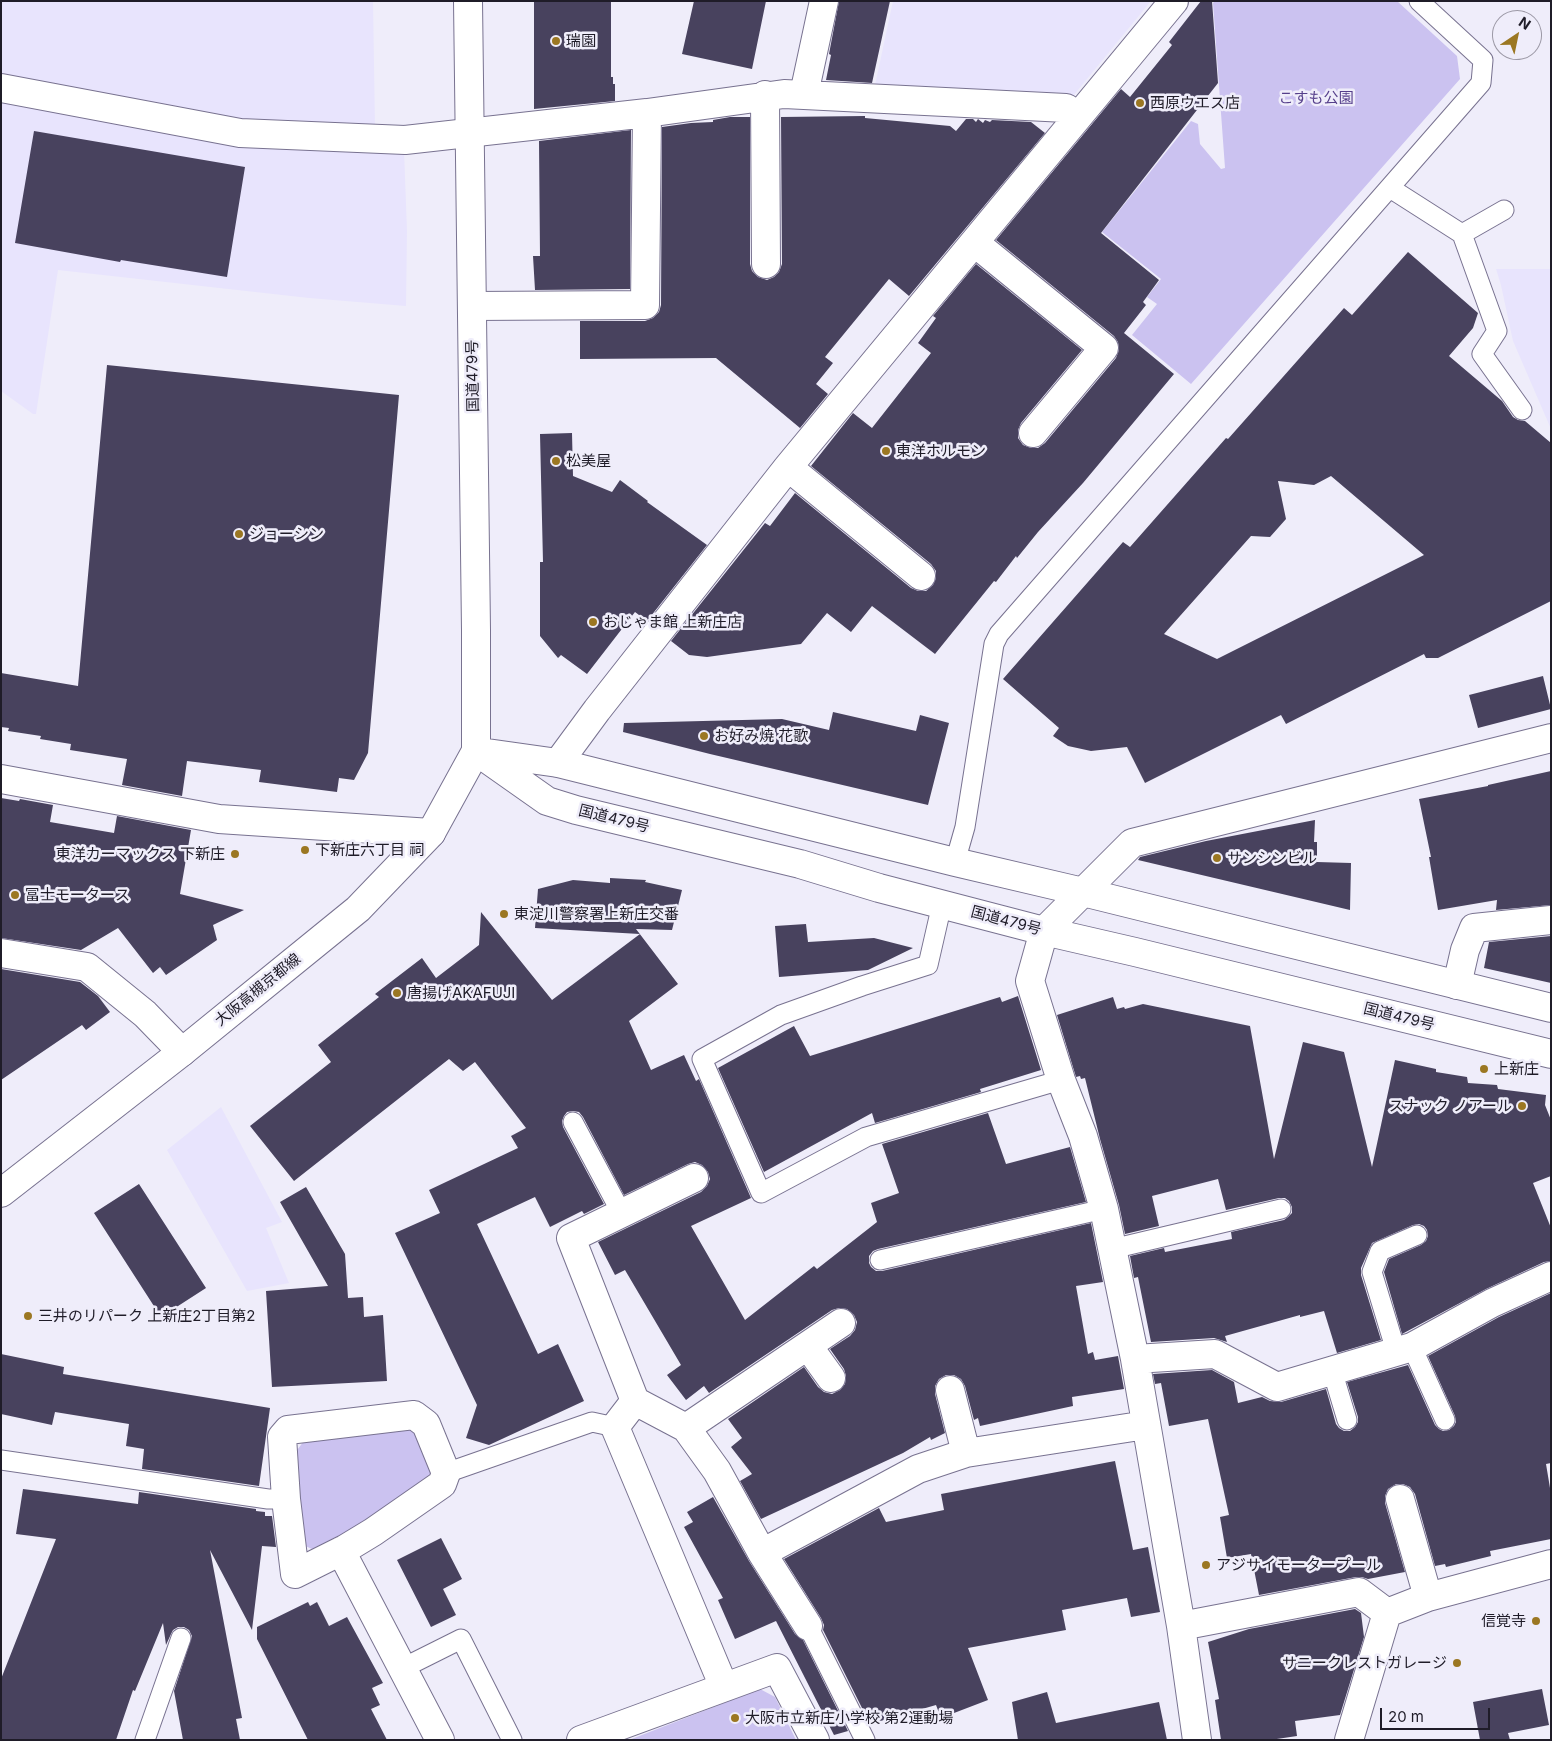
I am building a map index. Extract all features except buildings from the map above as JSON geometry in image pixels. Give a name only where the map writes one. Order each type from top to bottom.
[{"type":"main road","name":"国道479号","points":[[468,1],[476,751],[547,801],[636,825],[800,864],[878,888],[1044,931],[1551,1054]]},
{"type":"main road","points":[[804,94],[824,1]]},
{"type":"main road","points":[[558,763],[596,710],[788,467],[1174,1]]},
{"type":"main road","points":[[1,88],[240,133],[405,140],[647,113],[765,95],[784,94],[1066,108],[1078,116]]},
{"type":"main road","points":[[765,95],[766,264]]},
{"type":"main road","points":[[472,306],[645,305],[647,113]]},
{"type":"main road","points":[[975,243],[1104,348],[1033,433]]},
{"type":"main road","points":[[788,467],[921,576]]},
{"type":"main road","points":[[1197,1740],[1181,1626],[1135,1359],[1104,1209],[1083,1136],[1061,1080],[1030,981],[1044,931],[1132,843],[1551,738]]},
{"type":"main road","points":[[476,751],[558,763],[1551,1008]]},
{"type":"main road","name":"大阪高槻京都線","points":[[1,1193],[182,1052],[358,909],[431,832],[476,751]]},
{"type":"main road","points":[[1,779],[219,819],[431,832]]},
{"type":"main road","points":[[1457,985],[1465,950],[1474,928],[1551,920]]},
{"type":"main road","points":[[1,953],[87,967],[145,1014],[182,1052]]},
{"type":"main road","points":[[694,1178],[572,1238],[635,1401],[686,1428],[717,1471],[762,1553],[808,1626]]},
{"type":"main road","points":[[1135,1359],[1215,1354],[1277,1387],[1404,1349],[1492,1303],[1551,1276]]},
{"type":"main road","points":[[686,1428],[841,1324]]},
{"type":"main road","points":[[808,1346],[832,1378]]},
{"type":"main road","points":[[950,1390],[966,1453]]},
{"type":"main road","points":[[635,1401],[615,1427],[724,1687]]},
{"type":"main road","points":[[414,1416],[426,1424],[446,1473],[442,1484],[373,1532],[341,1551],[295,1574],[286,1499],[282,1437],[288,1430],[414,1416]]},
{"type":"main road","points":[[762,1553],[918,1469],[966,1453],[1146,1425]]},
{"type":"main road","points":[[1400,1499],[1428,1597]]},
{"type":"main road","points":[[341,1551],[440,1740]]},
{"type":"main road","points":[[1387,1613],[1428,1597],[1551,1564]]},
{"type":"main road","points":[[1181,1626],[1359,1592],[1387,1613]]},
{"type":"main road","points":[[1349,1740],[1387,1613]]},
{"type":"main road","points":[[582,1740],[777,1668],[815,1740]]},
{"type":"lane","points":[[955,862],[965,827],[994,644],[999,634],[1481,83],[1483,60],[1419,1]]},
{"type":"lane","points":[[1390,188],[1462,234],[1497,330],[1482,354],[1522,410]]},
{"type":"lane","points":[[1462,234],[1504,210]]},
{"type":"lane","points":[[942,904],[928,965],[862,986],[782,1015],[702,1059],[761,1193],[866,1137],[1061,1080]]},
{"type":"lane","points":[[573,1122],[622,1214]]},
{"type":"lane","points":[[880,1260],[1104,1209]]},
{"type":"lane","points":[[1112,1249],[1280,1209]]},
{"type":"lane","points":[[1417,1235],[1380,1251],[1372,1272],[1404,1349],[1445,1420]]},
{"type":"lane","points":[[1332,1370],[1347,1420]]},
{"type":"lane","points":[[446,1473],[592,1422],[615,1427]]},
{"type":"lane","points":[[1,1460],[268,1499],[286,1499]]},
{"type":"lane","points":[[808,1626],[865,1740]]},
{"type":"lane","points":[[145,1740],[181,1638]]},
{"type":"lane","points":[[403,1668],[461,1639],[512,1740]]},
{"type":"shaded area","points":[[1,1],[373,1],[375,129],[239,121],[1,74]]},
{"type":"shaded area","points":[[893,1],[1151,1],[1073,96],[874,90]]},
{"type":"shaded area","points":[[1,101],[404,150],[407,231],[406,306],[309,298],[58,270],[36,414],[33,414],[1,391]]},
{"type":"shaded area","points":[[1496,269],[1551,269],[1551,429],[1513,341]]},
{"type":"shaded area","points":[[221,1107],[282,1222],[266,1228],[289,1283],[247,1291],[167,1150]]},
{"type":"green space","name":"こすも公園","points":[[1215,1],[1397,1],[1457,56],[1460,79],[1191,384],[1132,335],[1157,304],[1147,297],[1161,279],[1102,232],[1191,121],[1198,124],[1200,144],[1221,169],[1225,168],[1213,3]]},
{"type":"green space","points":[[412,1424],[434,1478],[319,1552],[303,1545],[295,1453],[306,1438]]},
{"type":"green space","name":"大阪市立新庄小学校 第2運動場","points":[[760,1689],[775,1697],[796,1740],[629,1740]]},
{"type":"place","name":"瑞園","points":[[556,41]]},
{"type":"place","name":"西原ウエス店","points":[[1140,103]]},
{"type":"place","name":"東洋ホルモン","points":[[886,451]]},
{"type":"place","name":"松美屋","points":[[556,461]]},
{"type":"place","name":"ジョーシン","points":[[239,534]]},
{"type":"place","name":"おじゃま館 上新庄店","points":[[593,622]]},
{"type":"place","name":"お好み焼 花歌","points":[[704,736]]},
{"type":"place","name":"下新庄六丁目 祠","points":[[305,850]]},
{"type":"place","name":"東洋カーマックス 下新庄","points":[[235,854]]},
{"type":"place","name":"サンシンビル","points":[[1217,858]]},
{"type":"place","name":"冨士モータース","points":[[15,895]]},
{"type":"place","name":"東淀川警察署上新庄交番","points":[[504,914]]},
{"type":"place","name":"唐揚げAKAFUJI","points":[[397,993]]},
{"type":"place","name":"上新庄","points":[[1484,1069]]},
{"type":"place","name":"スナック ノアール","points":[[1522,1106]]},
{"type":"place","name":"三井のリパーク 上新庄2丁目第2","points":[[28,1316]]},
{"type":"place","name":"アジサイモータープール","points":[[1206,1565]]},
{"type":"place","name":"信覚寺","points":[[1536,1621]]},
{"type":"place","name":"サニークレストガレージ","points":[[1457,1663]]},
{"type":"place","name":"大阪市立新庄小学校 第2運動場","points":[[735,1718]]}]
